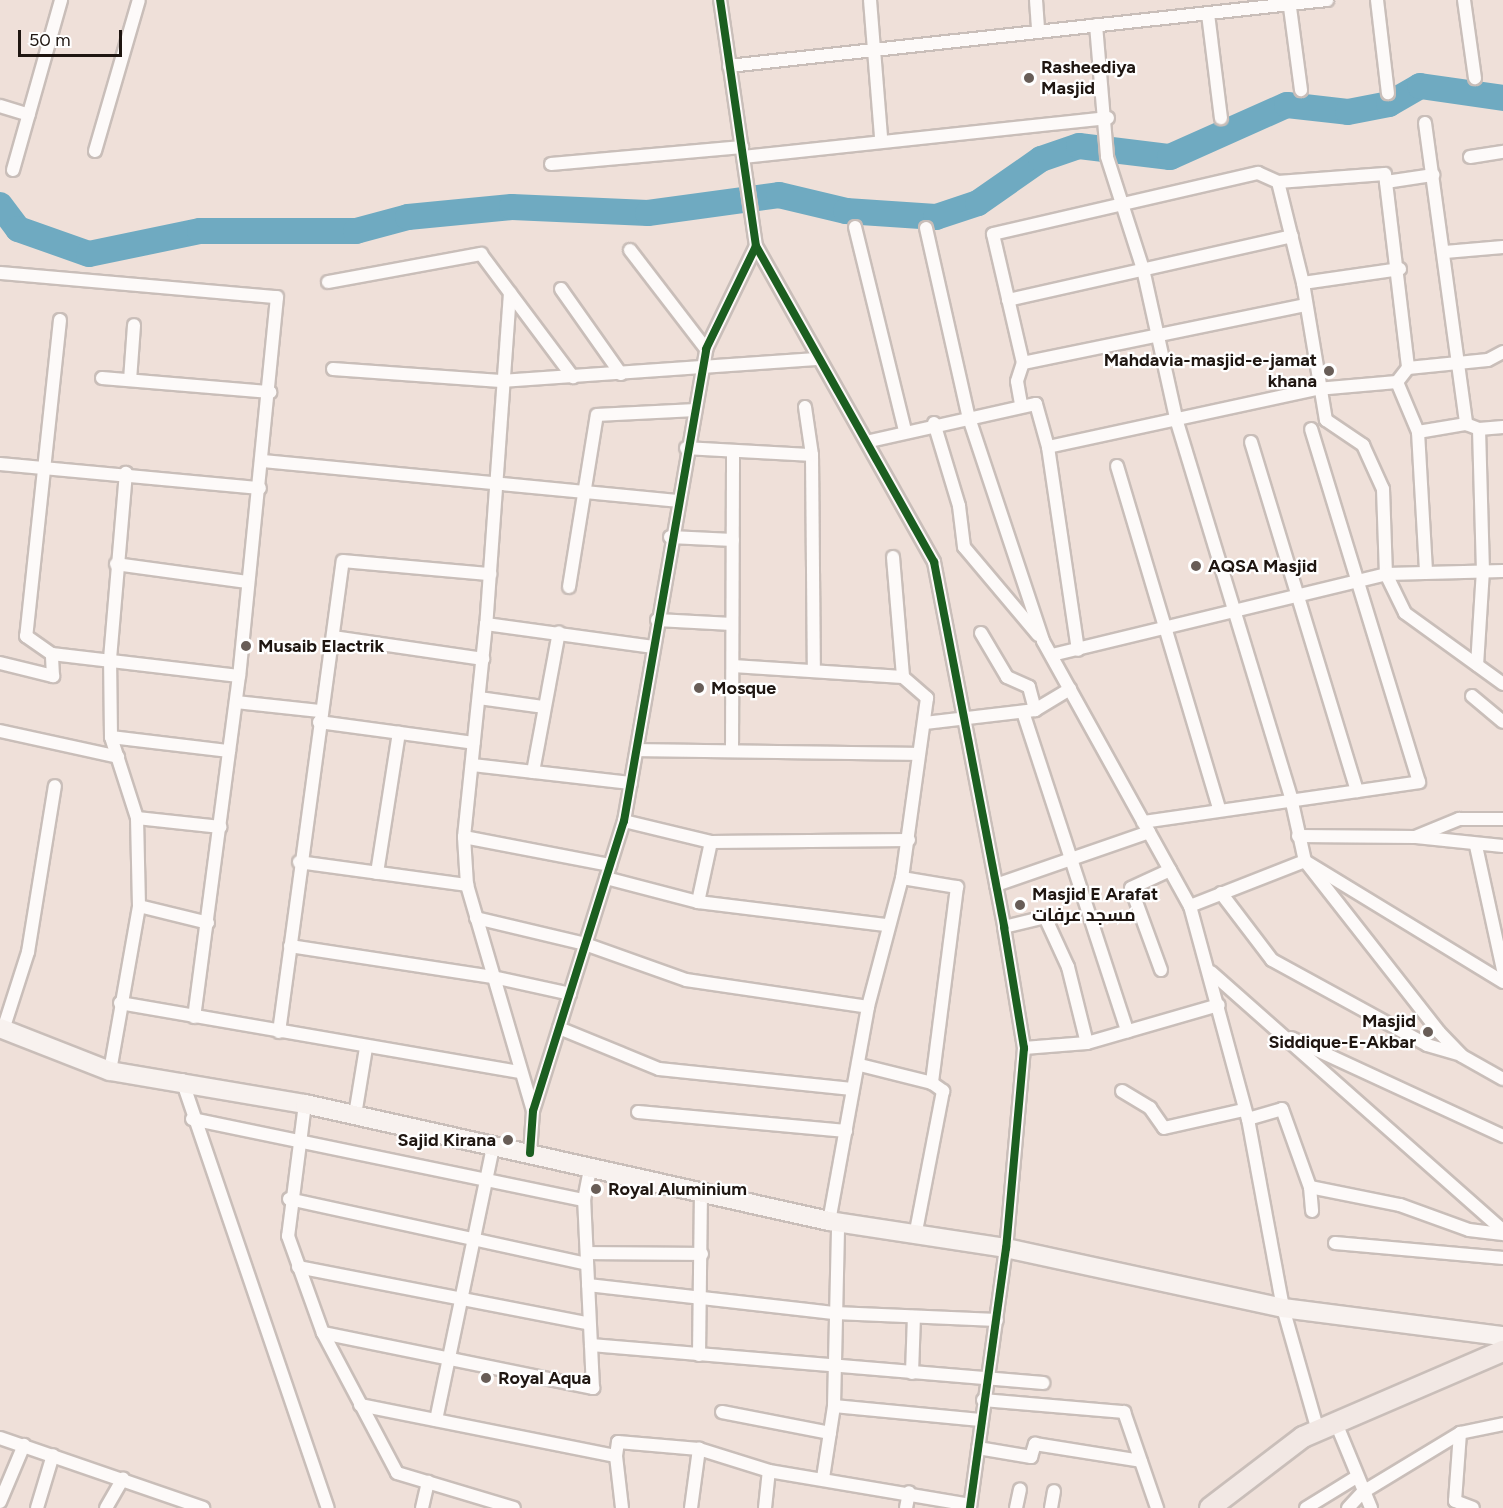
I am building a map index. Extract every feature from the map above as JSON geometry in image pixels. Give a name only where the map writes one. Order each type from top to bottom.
[{"type":"main road","points":[[2,1029],[110,1071],[182,1080],[305,1104],[590,1168],[701,1190],[834,1222],[1006,1248],[1284,1308],[1503,1336]]},
{"type":"main road","points":[[1210,1508],[1327,1427],[1503,1351]]},
{"type":"street","points":[[14,170],[61,0]]},
{"type":"street","points":[[95,151],[139,0]]},
{"type":"street","points":[[622,1508],[616,1456],[618,1442],[699,1449],[769,1471],[909,1492],[970,1507],[980,1420],[997,1320],[1006,1248],[1024,1048],[1004,927],[934,562],[870,441],[816,359],[756,246],[720,0]]},
{"type":"street","points":[[870,0],[881,138]]},
{"type":"street","points":[[1036,0],[1038,31]]},
{"type":"street","points":[[729,66],[874,48],[1208,14],[1289,2],[1327,0]]},
{"type":"street","points":[[1377,0],[1388,93]]},
{"type":"street","points":[[1464,0],[1475,78]]},
{"type":"street","points":[[1289,2],[1301,90]]},
{"type":"street","points":[[1208,14],[1221,118]]},
{"type":"street","points":[[1096,25],[1108,118],[1105,135],[1107,156],[1143,269],[1177,422],[1237,612],[1292,798],[1298,836],[1305,861],[1462,1056]]},
{"type":"street","points":[[0,106],[29,115]]},
{"type":"street","points":[[551,164],[742,152],[1108,118]]},
{"type":"street","points":[[1425,123],[1445,252],[1457,363],[1467,424]]},
{"type":"street","points":[[1470,157],[1503,152]]},
{"type":"street","points":[[1021,404],[1017,381],[1023,363],[993,234],[1120,202],[1258,173],[1278,182],[1385,174],[1400,269],[1408,368]]},
{"type":"street","points":[[1386,182],[1433,176]]},
{"type":"street","points":[[1278,182],[1303,283],[1317,389],[1326,420],[1363,445],[1383,489],[1386,574],[1405,613],[1503,684]]},
{"type":"street","points":[[855,227],[905,430]]},
{"type":"street","points":[[926,228],[968,416],[1043,641]]},
{"type":"street","points":[[1008,300],[1292,236]]},
{"type":"street","points":[[531,1153],[533,1111],[624,821],[670,537],[706,349],[756,246]]},
{"type":"street","points":[[1445,252],[1503,246]]},
{"type":"street","points":[[630,250],[706,349]]},
{"type":"street","points":[[328,282],[481,254],[573,377]]},
{"type":"street","points":[[1303,283],[1400,269]]},
{"type":"street","points":[[0,273],[277,297],[270,392],[247,582],[239,676],[221,827],[194,1017]]},
{"type":"street","points":[[561,289],[621,374]]},
{"type":"street","points":[[510,293],[501,381],[486,624],[464,837],[467,885],[533,1111]]},
{"type":"street","points":[[1023,363],[1306,305]]},
{"type":"street","points":[[60,320],[46,468],[26,636],[52,654],[110,659],[239,676]]},
{"type":"street","points":[[130,380],[134,325]]},
{"type":"street","points":[[1048,447],[1177,422],[1317,389],[1396,382],[1408,368],[1488,360],[1503,352]]},
{"type":"street","points":[[333,369],[501,381],[816,359]]},
{"type":"street","points":[[102,378],[270,392]]},
{"type":"street","points":[[1396,382],[1418,432],[1426,572]]},
{"type":"street","points":[[870,441],[934,423],[1021,404],[1036,404],[1048,447],[1078,650]]},
{"type":"street","points":[[805,408],[812,455],[814,671]]},
{"type":"street","points":[[569,587],[597,416],[695,410]]},
{"type":"street","points":[[934,423],[959,506],[964,547],[1043,641],[1190,906],[1211,972],[1246,1115],[1284,1308],[1327,1427],[1371,1508]]},
{"type":"street","points":[[1418,432],[1467,424],[1479,429],[1503,427]]},
{"type":"street","points":[[996,885],[1075,858],[1146,827],[1219,808],[1419,782],[1355,581],[1311,429]]},
{"type":"street","points":[[1477,665],[1483,570],[1479,429]]},
{"type":"street","points":[[1251,442],[1357,791]]},
{"type":"street","points":[[686,448],[812,455]]},
{"type":"street","points":[[732,751],[733,451]]},
{"type":"street","points":[[263,461],[677,501]]},
{"type":"street","points":[[0,464],[126,473],[260,488]]},
{"type":"street","points":[[1118,466],[1163,632],[1219,808]]},
{"type":"street","points":[[110,1071],[120,1003],[139,906],[137,818],[111,737],[110,659],[116,564],[126,473]]},
{"type":"street","points":[[670,537],[733,540]]},
{"type":"street","points":[[893,557],[903,677]]},
{"type":"street","points":[[279,1032],[299,862],[343,561],[489,573]]},
{"type":"street","points":[[116,564],[247,582]]},
{"type":"street","points":[[1052,656],[1163,632],[1297,594],[1386,574],[1503,571]]},
{"type":"street","points":[[657,620],[732,624]]},
{"type":"street","points":[[486,624],[559,632],[652,647]]},
{"type":"street","points":[[533,772],[559,632]]},
{"type":"street","points":[[981,633],[1007,677],[1029,687],[1029,711],[1127,1031]]},
{"type":"street","points":[[333,637],[483,659]]},
{"type":"street","points":[[0,663],[52,676],[52,654]]},
{"type":"street","points":[[734,666],[903,677],[927,698],[902,878],[886,925],[868,1007],[860,1065],[852,1089],[846,1131],[834,1222],[834,1406],[823,1478]]},
{"type":"street","points":[[925,723],[966,722],[1029,711],[1070,689]]},
{"type":"street","points":[[1472,696],[1503,722]]},
{"type":"street","points":[[479,698],[544,707]]},
{"type":"street","points":[[236,702],[399,733],[474,743]]},
{"type":"street","points":[[0,731],[117,757]]},
{"type":"street","points":[[377,873],[399,733]]},
{"type":"street","points":[[111,737],[229,751]]},
{"type":"street","points":[[637,750],[918,754]]},
{"type":"street","points":[[472,765],[631,783]]},
{"type":"street","points":[[2,1029],[28,952],[55,786]]},
{"type":"street","points":[[137,818],[221,827]]},
{"type":"street","points":[[1415,837],[1459,819],[1503,819]]},
{"type":"street","points":[[624,821],[711,842],[909,840]]},
{"type":"street","points":[[1298,836],[1415,837],[1476,846],[1503,846]]},
{"type":"street","points":[[464,837],[608,872],[698,902],[886,925]]},
{"type":"street","points":[[698,902],[711,842]]},
{"type":"street","points":[[1476,846],[1503,970]]},
{"type":"street","points":[[1190,906],[1305,861]]},
{"type":"street","points":[[1305,861],[1503,981]]},
{"type":"street","points":[[299,862],[467,885]]},
{"type":"street","points":[[1161,970],[1131,888],[1170,870]]},
{"type":"street","points":[[902,878],[957,887],[932,1083]]},
{"type":"street","points":[[1221,893],[1272,960],[1427,1045],[1462,1056],[1503,1079]]},
{"type":"street","points":[[139,906],[208,923]]},
{"type":"street","points":[[1489,906],[1503,910]]},
{"type":"street","points":[[1004,927],[1045,917],[1068,967],[1087,1043]]},
{"type":"street","points":[[476,918],[585,944],[686,980],[868,1007]]},
{"type":"street","points":[[290,946],[493,977],[570,994]]},
{"type":"street","points":[[1211,972],[1494,1216],[1503,1232]]},
{"type":"street","points":[[120,1003],[366,1048],[520,1072]]},
{"type":"street","points":[[1024,1048],[1087,1043],[1219,1005]]},
{"type":"street","points":[[559,1028],[658,1069],[852,1089]]},
{"type":"street","points":[[1279,1032],[1503,1136]]},
{"type":"street","points":[[355,1115],[366,1048]]},
{"type":"street","points":[[860,1065],[932,1083],[943,1091],[915,1236]]},
{"type":"street","points":[[182,1080],[192,1119],[328,1508]]},
{"type":"street","points":[[1122,1091],[1150,1108],[1164,1128],[1282,1109],[1310,1187],[1312,1211]]},
{"type":"street","points":[[305,1104],[289,1198],[288,1236],[297,1267],[323,1333],[360,1405],[397,1473],[514,1508]]},
{"type":"street","points":[[638,1112],[846,1131]]},
{"type":"street","points":[[192,1119],[485,1182],[584,1200]]},
{"type":"street","points":[[436,1420],[451,1358],[493,1146]]},
{"type":"street","points":[[323,1333],[593,1388],[591,1345],[587,1323],[588,1285],[584,1200],[590,1168]]},
{"type":"street","points":[[1310,1187],[1400,1205],[1469,1230],[1503,1232]]},
{"type":"street","points":[[699,1355],[702,1294],[701,1190]]},
{"type":"street","points":[[289,1198],[474,1238],[586,1258],[702,1254]]},
{"type":"street","points":[[1335,1243],[1503,1258]]},
{"type":"street","points":[[297,1267],[462,1295],[587,1323]]},
{"type":"street","points":[[588,1285],[702,1294],[835,1313],[997,1320]]},
{"type":"street","points":[[912,1373],[915,1317]]},
{"type":"street","points":[[591,1345],[833,1368],[1043,1383]]},
{"type":"street","points":[[983,1400],[1124,1412],[1157,1508]]},
{"type":"street","points":[[360,1405],[616,1456]]},
{"type":"street","points":[[834,1406],[980,1420]]},
{"type":"street","points":[[722,1412],[830,1433]]},
{"type":"street","points":[[1348,1508],[1363,1492],[1460,1433],[1503,1424]]},
{"type":"street","points":[[1460,1433],[1455,1501],[1473,1508]]},
{"type":"street","points":[[0,1438],[203,1508]]},
{"type":"street","points":[[978,1448],[1031,1456],[1035,1444],[1141,1461]]},
{"type":"street","points":[[0,1502],[24,1445]]},
{"type":"street","points":[[692,1508],[699,1449]]},
{"type":"street","points":[[37,1508],[52,1455]]},
{"type":"street","points":[[765,1508],[769,1471]]},
{"type":"street","points":[[1306,1508],[1355,1478]]},
{"type":"street","points":[[106,1508],[123,1479]]},
{"type":"street","points":[[422,1508],[428,1482]]},
{"type":"street","points":[[1016,1508],[1020,1489]]},
{"type":"street","points":[[1051,1508],[1054,1491]]},
{"type":"street","points":[[906,1508],[909,1492]]},
{"type":"waterway","points":[[0,205],[18,229],[89,254],[200,231],[356,231],[408,217],[512,207],[648,213],[779,195],[846,211],[936,217],[978,203],[1041,159],[1079,146],[1170,157],[1287,105],[1348,112],[1389,104],[1420,86],[1503,98]]},
{"type":"cycle path","points":[[530,1153],[533,1111],[624,821],[706,349],[756,246],[720,0]]},
{"type":"cycle path","points":[[756,246],[934,562],[1004,927],[1024,1048],[1006,1248],[970,1508]]},
{"type":"place","name":"Rasheediya Masjid","points":[[1029,78]]},
{"type":"place","name":"Mahdavia-masjid-e-jamat khana","points":[[1329,371]]},
{"type":"place","name":"AQSA Masjid","points":[[1196,566]]},
{"type":"place","name":"Musaib Elactrik","points":[[246,646]]},
{"type":"place","name":"Mosque","points":[[699,688]]},
{"type":"place","name":"Masjid E Arafat مسجد عرفات","points":[[1020,905]]},
{"type":"place","name":"Masjid Siddique-E-Akbar","points":[[1428,1032]]},
{"type":"place","name":"Sajid Kirana","points":[[508,1140]]},
{"type":"place","name":"Royal Aluminium","points":[[596,1189]]},
{"type":"place","name":"Royal Aqua","points":[[486,1378]]}]
